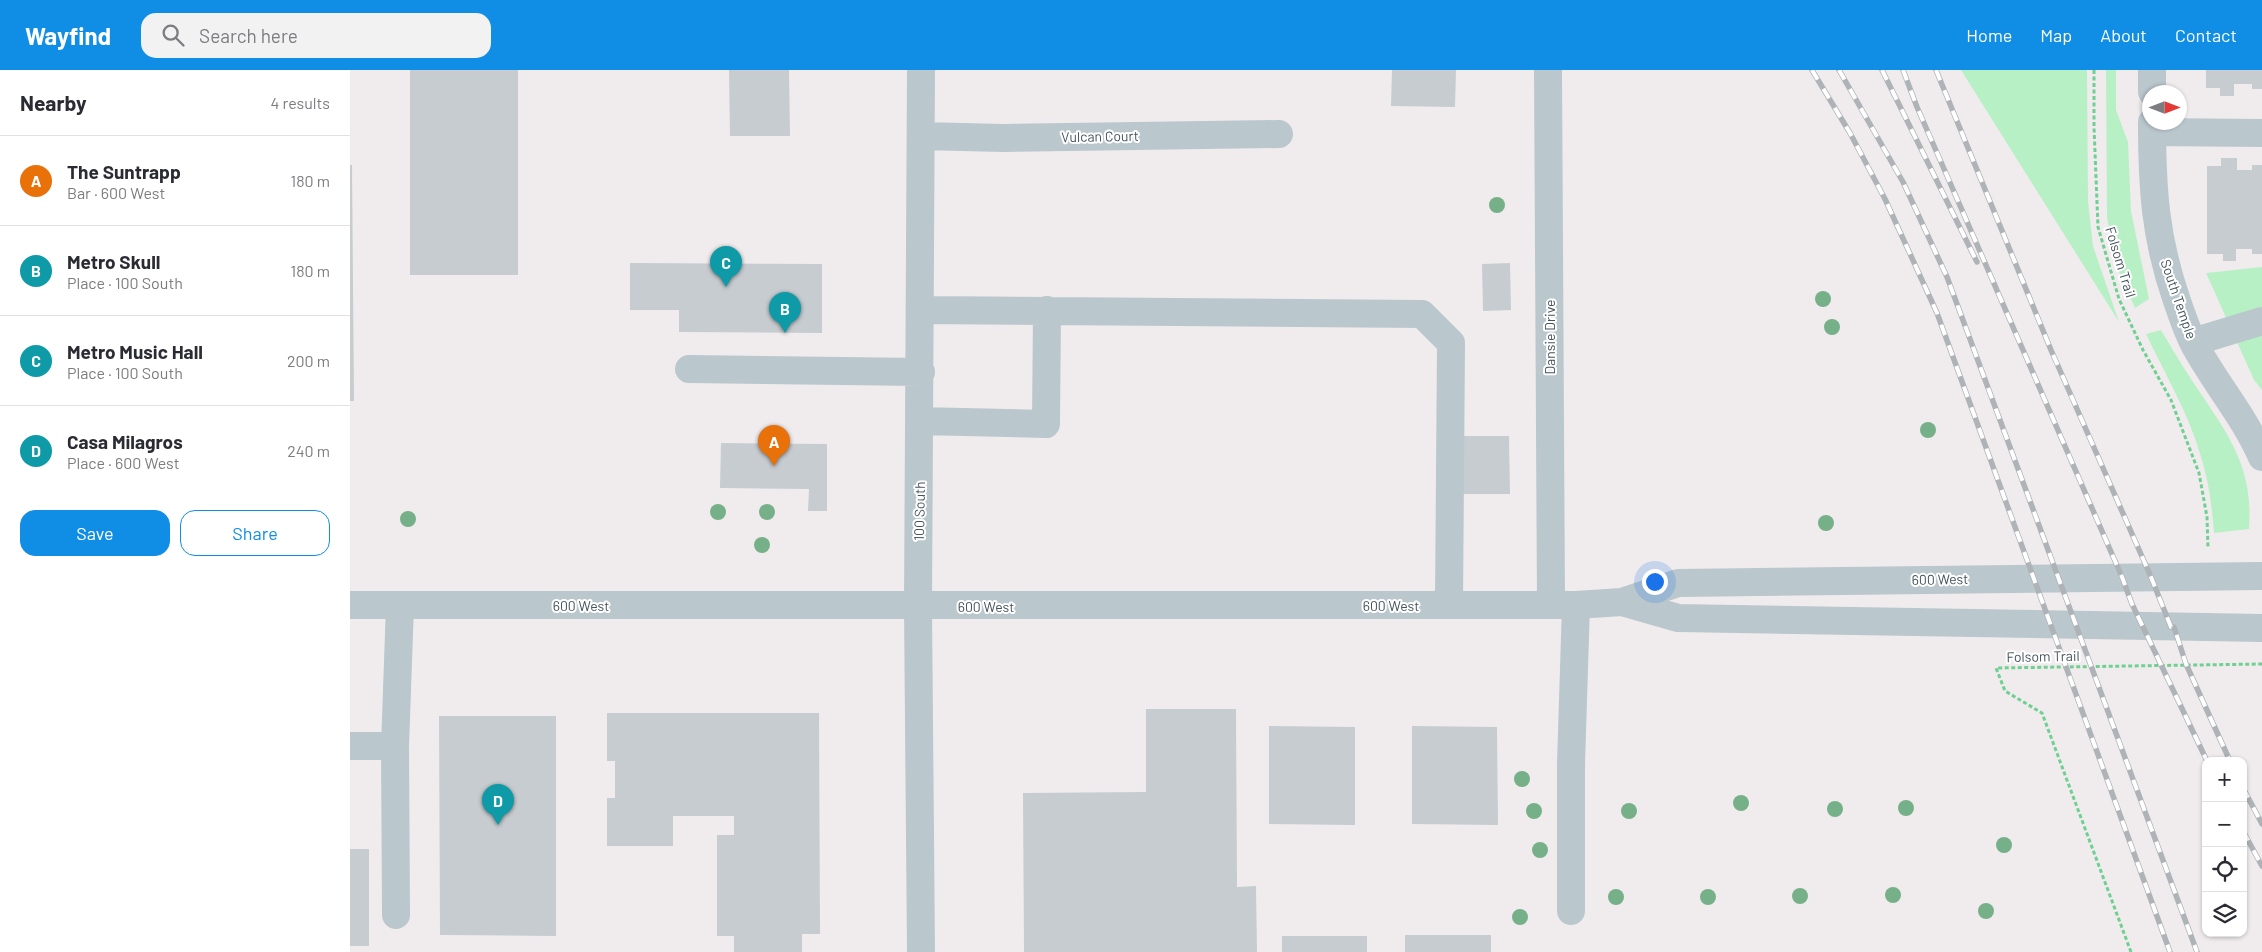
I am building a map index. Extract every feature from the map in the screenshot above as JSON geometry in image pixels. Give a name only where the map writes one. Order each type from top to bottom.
[{"type":"street","name":"100 South","points":[[921,70],[921,372],[918,606],[921,952]]},
{"type":"street","name":"Dansie Drive","points":[[1548,70],[1563,605],[1571,764],[1571,911]]},
{"type":"street","points":[[2152,70],[2152,85]]},
{"type":"street","points":[[2187,129],[2262,133]]},
{"type":"street","name":"South Temple","points":[[2152,130],[2152,184],[2162,249],[2170,280],[2193,342],[2242,416],[2262,457]]},
{"type":"street","name":"Vulcan Court","points":[[921,136],[1004,138],[1279,134]]},
{"type":"street","points":[[921,310],[1422,314],[1450,343],[1449,605]]},
{"type":"street","points":[[920,421],[1046,424],[1047,310]]},
{"type":"street","points":[[2193,342],[2262,321]]},
{"type":"street","points":[[689,369],[921,372]]},
{"type":"street","name":"600 West","points":[[350,606],[1563,605],[1622,602],[1678,583],[2262,576]]},
{"type":"street","name":"600 West","points":[[1622,602],[1678,618],[2262,628]]},
{"type":"street","points":[[396,915],[395,746],[400,606]]},
{"type":"street","points":[[350,746],[395,746]]},
{"type":"path","name":"Folsom Trail","points":[[2094,70],[2098,227],[2119,299],[2143,350],[2171,400],[2199,473],[2207,517],[2209,555]]},
{"type":"path","name":"Folsom Trail","points":[[2131,952],[2042,713],[2005,691],[1996,668],[2262,664]]},
{"type":"green space","points":[[1961,70],[2087,70],[2088,201],[2093,246],[2119,322]]},
{"type":"green space","points":[[2106,70],[2116,70],[2116,110],[2128,142],[2131,211],[2149,299],[2135,308],[2120,275],[2111,242],[2107,217]]},
{"type":"green space","points":[[2262,267],[2262,390],[2254,380],[2206,273]]},
{"type":"green space","points":[[2161,330],[2235,449],[2247,485],[2249,529],[2214,533],[2208,485],[2196,441],[2146,334]]},
{"type":"building","points":[[410,70],[518,70],[518,275],[410,275]]},
{"type":"building","points":[[729,70],[789,70],[790,136],[730,136]]},
{"type":"building","points":[[1392,70],[1456,70],[1455,107],[1391,106]]},
{"type":"building","points":[[2206,70],[2262,70],[2262,89],[2252,89],[2252,84],[2234,84],[2234,96],[2220,96],[2220,88],[2206,88]]},
{"type":"building","points":[[2221,158],[2237,158],[2237,170],[2252,170],[2252,165],[2262,165],[2262,254],[2252,254],[2252,249],[2236,249],[2236,261],[2223,261],[2223,254],[2207,254],[2207,166],[2221,166]]},
{"type":"building","points":[[350,165],[352,165],[354,401],[350,401]]},
{"type":"building","points":[[630,263],[822,264],[822,333],[679,332],[679,310],[630,310]]},
{"type":"building","points":[[1510,263],[1511,310],[1483,311],[1482,264]]},
{"type":"building","points":[[1463,436],[1509,436],[1510,494],[1463,494]]},
{"type":"building","points":[[721,443],[827,444],[827,511],[808,511],[809,489],[720,488]]},
{"type":"building","points":[[1146,709],[1236,709],[1237,887],[1256,886],[1257,952],[1024,952],[1023,793],[1146,792]]},
{"type":"building","points":[[607,713],[819,713],[820,934],[802,934],[802,952],[734,952],[734,936],[717,936],[717,835],[734,835],[734,816],[673,816],[673,846],[607,846],[607,798],[615,798],[615,761],[607,761]]},
{"type":"building","points":[[439,716],[556,716],[556,936],[440,935]]},
{"type":"building","points":[[1269,726],[1355,727],[1355,825],[1269,824]]},
{"type":"building","points":[[1412,726],[1497,727],[1498,825],[1412,824]]},
{"type":"building","points":[[350,849],[369,849],[369,946],[350,946]]},
{"type":"building","points":[[1405,935],[1491,935],[1491,952],[1405,952]]},
{"type":"building","points":[[1282,936],[1367,936],[1367,952],[1282,952]]},
{"type":"railway","points":[[1812,70],[1850,133],[1885,199],[1937,313],[2170,952]]},
{"type":"railway","points":[[1839,70],[1903,182],[1947,277],[2197,952]]},
{"type":"railway","points":[[1882,70],[1977,262]]},
{"type":"railway","points":[[1903,70],[1917,107],[2122,577],[2132,604],[2205,757]]},
{"type":"railway","points":[[1936,70],[2051,350],[2151,577],[2171,627],[2174,627],[2186,664],[2228,757]]},
{"type":"railway","points":[[2247,796],[2262,824]]},
{"type":"railway","points":[[2247,838],[2262,866]]},
{"type":"place","name":"Metro Music Hall","points":[[726,287]]},
{"type":"place","name":"Metro Skull","points":[[785,333]]},
{"type":"place","name":"The Suntrapp","points":[[774,466]]},
{"type":"place","name":"Casa Milagros","points":[[498,825]]}]
